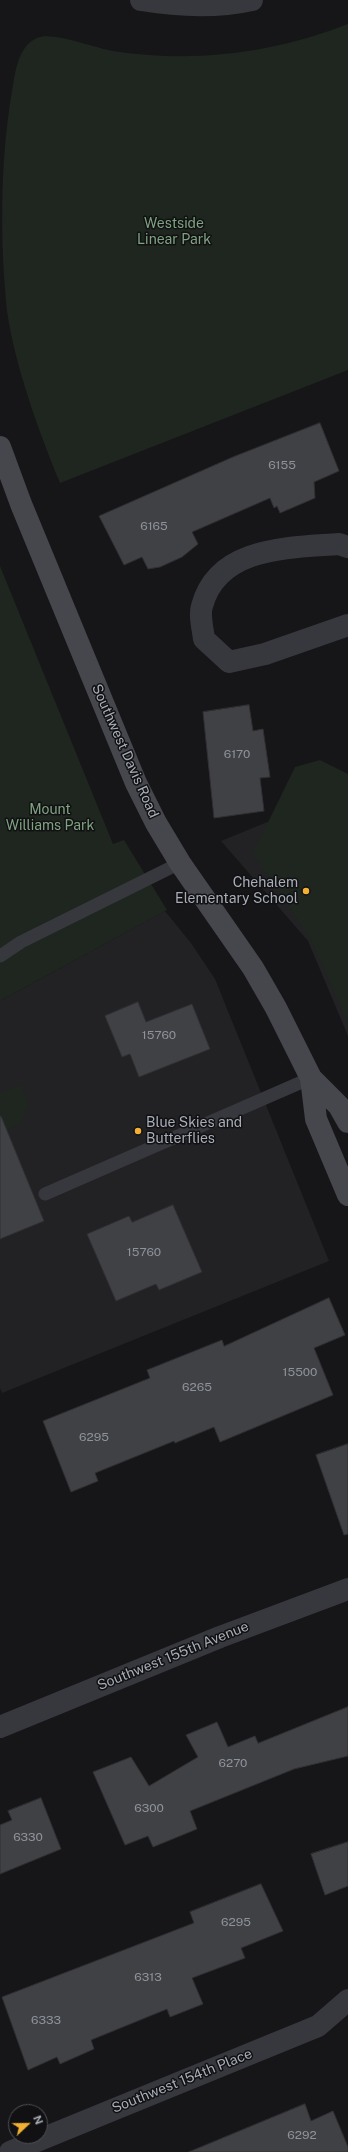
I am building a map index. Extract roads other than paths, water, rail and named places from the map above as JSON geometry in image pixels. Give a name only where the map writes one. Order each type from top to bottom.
[{"type":"street","points":[[141,0],[194,5],[235,4],[252,0]]},
{"type":"street","name":"Southwest Davis Road","points":[[0,447],[21,504],[136,783],[156,823],[180,863],[253,968],[276,1008],[311,1078],[339,1106],[348,1122]]},
{"type":"street","points":[[348,547],[339,544],[274,549],[234,562],[213,582],[201,607],[204,639],[229,662],[265,654],[348,625]]},
{"type":"street","name":"Southwest Davis Road","points":[[311,1078],[316,1119],[348,1195]]},
{"type":"street","name":"Southwest 155th Avenue","points":[[0,1727],[220,1637],[348,1588]]},
{"type":"street","name":"Southwest 154th Place","points":[[10,2152],[318,2026],[348,2000]]},
{"type":"street","points":[[0,2144],[3,2152]]},
{"type":"lane","points":[[0,956],[22,942],[180,863]]},
{"type":"lane","points":[[45,1194],[311,1078]]},
{"type":"place","name":"Chehalem Elementary School","points":[[306,891]]},
{"type":"place","name":"Blue Skies and Butterflies","points":[[138,1131]]},
{"type":"park label","name":"Westside Linear Park","points":[[174,232]]},
{"type":"park label","name":"Mount Williams Park","points":[[50,818]]}]
